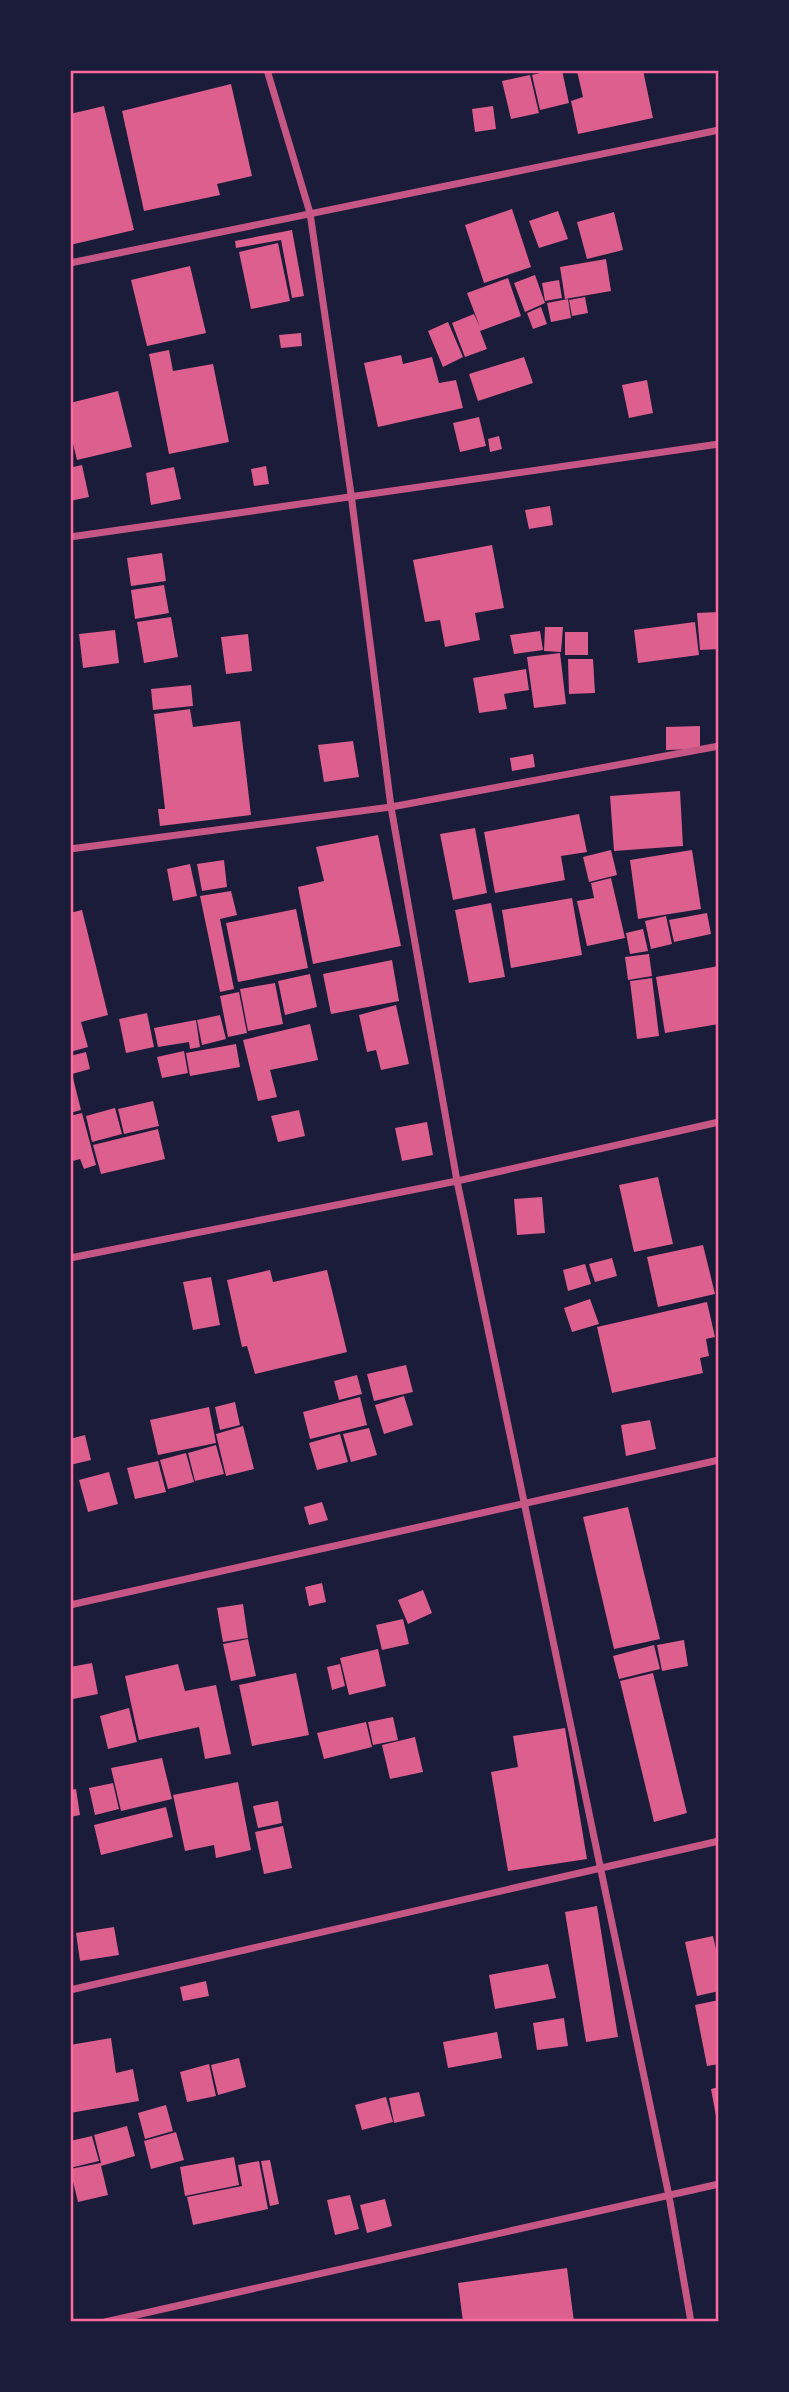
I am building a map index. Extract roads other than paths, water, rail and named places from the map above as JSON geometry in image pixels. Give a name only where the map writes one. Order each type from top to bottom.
[{"type":"street","points":[[267,70],[310,213],[351,495],[391,807],[457,1181],[602,1868],[669,2196],[691,2322]]},
{"type":"street","points":[[70,263],[719,130]]},
{"type":"street","points":[[70,537],[719,443]]},
{"type":"street","points":[[70,849],[391,807],[719,746]]},
{"type":"street","points":[[70,1258],[457,1181],[719,1122]]},
{"type":"street","points":[[70,1605],[719,1460]]},
{"type":"street","points":[[70,1990],[719,1841]]},
{"type":"street","points":[[105,2322],[719,2184]]}]
